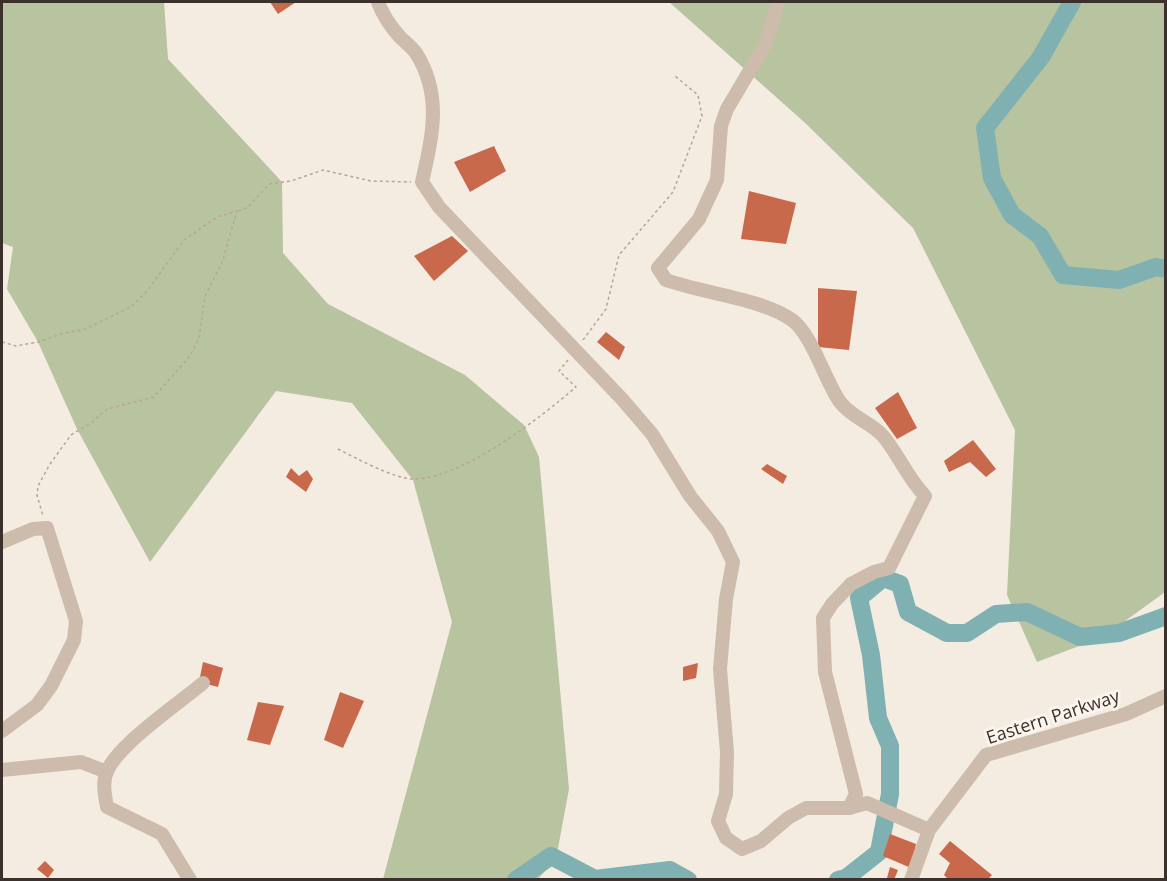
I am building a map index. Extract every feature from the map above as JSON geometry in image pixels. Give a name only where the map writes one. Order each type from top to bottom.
[{"type":"street","points":[[378,2],[398,36],[415,52],[428,81],[434,112],[433,138],[422,182],[439,207],[622,399],[652,434],[690,496],[718,531],[733,562],[726,599],[720,669],[727,752],[726,794],[718,821],[726,838],[742,849],[761,841],[788,818],[806,808],[849,808],[867,803],[929,830]]},
{"type":"street","points":[[778,2],[766,43],[727,110],[722,126],[717,180],[699,219],[658,268],[666,280],[767,306],[794,321],[822,365],[840,402],[853,416],[870,424],[884,437],[910,480],[925,496],[889,568],[874,572],[852,584],[832,604],[823,618],[825,672],[856,794],[849,808]]},
{"type":"street","points":[[2,542],[33,529],[47,528],[75,621],[74,640],[51,686],[37,705],[2,731]]},
{"type":"street","points":[[190,879],[162,834],[107,807],[104,791],[107,772],[121,752],[202,683]]},
{"type":"street","name":"Eastern Parkway","points":[[911,879],[929,830],[986,755],[1126,714],[1166,696]]},
{"type":"street","points":[[2,770],[81,762],[107,772]]},
{"type":"path","points":[[2,342],[16,345],[38,342],[85,329],[131,307],[147,291],[184,240],[217,217],[248,207],[269,184],[291,181],[323,170],[371,181],[422,182]]},
{"type":"path","points":[[47,528],[37,495],[39,486],[50,464],[71,435],[91,423],[107,409],[154,397],[190,356],[200,338],[205,296],[222,263],[237,211]]},
{"type":"green space","points":[[2,2],[164,2],[168,59],[282,182],[283,253],[328,304],[465,375],[524,425],[539,457],[569,789],[556,859],[538,879],[383,879],[452,622],[413,480],[352,403],[276,391],[150,562],[77,429],[38,342],[7,289],[13,247],[2,243]]},
{"type":"green space","points":[[669,2],[1165,2],[1166,591],[1103,637],[1037,662],[1007,595],[1015,430],[913,228],[803,121]]},
{"type":"building","points":[[270,2],[296,2],[278,14]]},
{"type":"building","points":[[494,146],[506,171],[470,192],[454,162]]},
{"type":"building","points":[[749,191],[796,203],[786,244],[741,239]]},
{"type":"building","points":[[452,236],[468,251],[434,281],[414,256]]},
{"type":"building","points":[[818,288],[857,291],[849,350],[818,347]]},
{"type":"building","points":[[606,332],[625,347],[619,360],[597,342]]},
{"type":"building","points":[[898,392],[917,428],[897,439],[875,408]]},
{"type":"building","points":[[973,440],[996,469],[986,477],[970,462],[949,472],[944,461]]},
{"type":"building","points":[[767,464],[787,476],[783,484],[761,469]]},
{"type":"building","points":[[291,468],[299,476],[307,470],[313,479],[306,492],[286,477]]},
{"type":"building","points":[[203,662],[223,668],[218,687],[199,682]]},
{"type":"building","points":[[698,663],[696,678],[683,681],[683,667]]},
{"type":"building","points":[[340,692],[364,701],[343,748],[324,740]]},
{"type":"building","points":[[258,702],[284,706],[270,745],[247,740]]},
{"type":"building","points":[[890,834],[916,844],[911,868],[883,856]]},
{"type":"building","points":[[950,841],[992,875],[987,880],[949,880],[944,875],[950,863],[939,854]]},
{"type":"building","points":[[45,861],[54,870],[48,878],[37,869]]},
{"type":"building","points":[[890,867],[898,870],[894,880],[887,878]]},
{"type":"waterway","points":[[1072,2],[1041,57],[985,128],[992,178],[1012,215],[1040,236],[1063,275],[1119,280],[1156,267],[1166,269]]},
{"type":"waterway","points":[[838,880],[846,878],[879,852],[890,794],[890,746],[878,718],[871,655],[859,598],[883,578],[900,584],[908,612],[947,633],[967,633],[996,614],[1027,612],[1080,637],[1119,633],[1166,616]]},
{"type":"waterway","points":[[516,880],[551,856],[595,879],[670,870],[688,880]]}]
